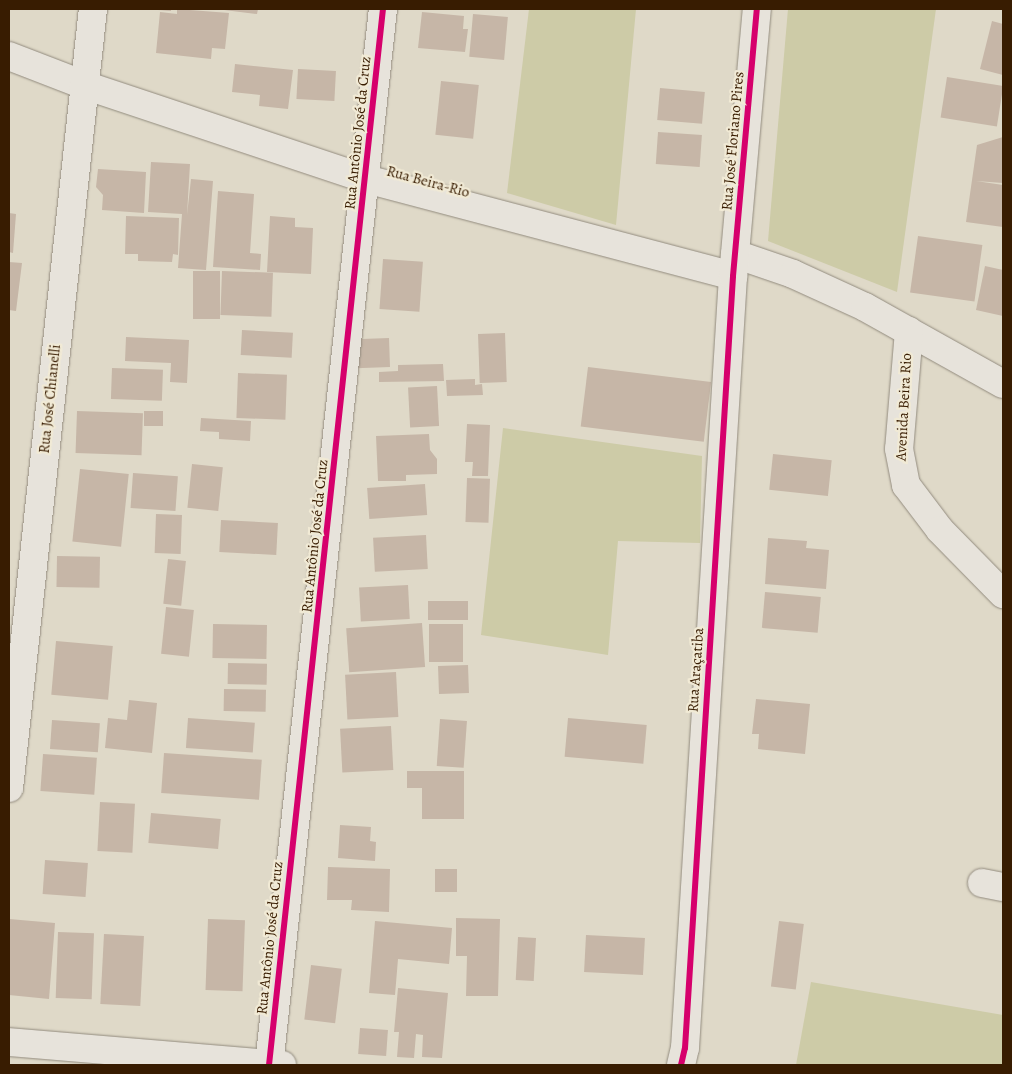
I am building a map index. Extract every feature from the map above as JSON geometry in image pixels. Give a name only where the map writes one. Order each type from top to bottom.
[{"type":"street","name":"Rua José Chianelli","points":[[9,788],[93,9]]},
{"type":"street","name":"Rua Antônio José da Cruz","points":[[274,1065],[382,9]]},
{"type":"street","name":"Rua José Floriano Pires","points":[[734,265],[757,9]]},
{"type":"street","name":"Rua Beira-Rio","points":[[9,56],[84,85],[366,179],[734,265],[808,280],[909,331],[1003,384]]},
{"type":"street","name":"Rua Araçatiba","points":[[681,1065],[685,1048],[734,265]]},
{"type":"street","name":"Avenida Beira Rio","points":[[909,331],[899,449],[906,485],[940,530],[1003,594]]},
{"type":"street","points":[[9,1042],[274,1065]]},
{"type":"shaded area","points":[[529,9],[636,9],[616,225],[507,193]]},
{"type":"shaded area","points":[[788,9],[936,9],[897,292],[768,241]]},
{"type":"shaded area","points":[[503,428],[702,456],[700,543],[618,541],[608,655],[481,635]]},
{"type":"shaded area","points":[[811,982],[1003,1015],[1003,1065],[796,1065]]},
{"type":"building","points":[[171,9],[171,11],[158,10]]},
{"type":"building","points":[[177,9],[229,13],[225,49],[212,48],[211,59],[156,53],[160,12],[177,14]]},
{"type":"building","points":[[216,9],[258,9],[257,14]]},
{"type":"building","points":[[422,12],[464,16],[463,29],[468,29],[465,52],[418,48]]},
{"type":"building","points":[[473,14],[508,17],[504,60],[469,57]]},
{"type":"building","points":[[992,21],[1003,24],[1003,75],[980,69]]},
{"type":"building","points":[[235,64],[293,70],[288,109],[259,106],[260,95],[232,92]]},
{"type":"building","points":[[298,69],[336,71],[334,101],[296,99]]},
{"type":"building","points":[[947,77],[1003,86],[997,126],[941,117]]},
{"type":"building","points":[[441,81],[479,85],[473,139],[435,135]]},
{"type":"building","points":[[660,88],[705,92],[702,124],[657,120]]},
{"type":"building","points":[[658,132],[702,135],[700,167],[656,164]]},
{"type":"building","points":[[1003,137],[1003,183],[976,181],[1003,185],[1003,227],[966,222],[977,145]]},
{"type":"building","points":[[151,162],[190,164],[187,215],[191,179],[213,181],[206,270],[178,268],[182,214],[148,212]]},
{"type":"building","points":[[98,169],[146,172],[144,213],[102,210],[103,195],[96,187]]},
{"type":"building","points":[[218,191],[254,194],[250,253],[261,254],[260,270],[213,267]]},
{"type":"building","points":[[9,213],[16,214],[13,253],[9,252]]},
{"type":"building","points":[[126,216],[179,218],[178,255],[173,254],[172,262],[138,261],[138,254],[125,254]]},
{"type":"building","points":[[270,216],[295,218],[295,227],[313,228],[311,274],[267,272]]},
{"type":"building","points":[[918,236],[982,245],[974,301],[910,292]]},
{"type":"building","points":[[383,259],[423,262],[419,312],[380,309]]},
{"type":"building","points":[[9,262],[22,263],[16,311],[9,310]]},
{"type":"building","points":[[985,266],[1003,270],[1003,316],[976,310]]},
{"type":"building","points":[[193,271],[220,271],[220,319],[193,319]]},
{"type":"building","points":[[222,271],[273,273],[271,317],[220,315]]},
{"type":"building","points":[[242,330],[293,333],[292,358],[241,355]]},
{"type":"building","points":[[505,333],[507,382],[480,383],[478,334]]},
{"type":"building","points":[[126,337],[189,340],[187,383],[170,382],[171,363],[125,361]]},
{"type":"building","points":[[389,338],[390,367],[356,368],[355,339]]},
{"type":"building","points":[[443,364],[444,381],[379,382],[379,372],[398,371],[398,365]]},
{"type":"building","points":[[588,367],[711,382],[704,442],[581,427]]},
{"type":"building","points":[[112,368],[163,370],[162,401],[111,399]]},
{"type":"building","points":[[238,373],[287,375],[285,420],[236,418]]},
{"type":"building","points":[[475,379],[475,385],[482,384],[483,395],[447,396],[446,380]]},
{"type":"building","points":[[437,386],[439,426],[410,427],[408,388]]},
{"type":"building","points":[[77,411],[143,413],[141,455],[76,453]]},
{"type":"building","points":[[144,411],[163,411],[163,426],[144,426]]},
{"type":"building","points":[[201,418],[251,421],[250,441],[219,439],[219,432],[200,431]]},
{"type":"building","points":[[467,424],[490,425],[488,476],[472,476],[473,462],[465,462]]},
{"type":"building","points":[[429,434],[430,450],[437,459],[437,474],[406,475],[406,481],[378,481],[376,436]]},
{"type":"building","points":[[773,454],[832,460],[828,496],[769,490]]},
{"type":"building","points":[[192,464],[223,467],[218,511],[187,508]]},
{"type":"building","points":[[80,469],[129,474],[121,547],[72,542]]},
{"type":"building","points":[[133,473],[178,476],[175,511],[131,508]]},
{"type":"building","points":[[467,478],[490,479],[488,523],[465,522]]},
{"type":"building","points":[[425,484],[427,515],[369,519],[367,488]]},
{"type":"building","points":[[156,514],[182,515],[181,554],[155,553]]},
{"type":"building","points":[[221,520],[278,523],[276,555],[219,552]]},
{"type":"building","points":[[426,535],[428,569],[375,572],[373,538]]},
{"type":"building","points":[[768,538],[807,541],[806,548],[829,550],[826,589],[765,584]]},
{"type":"building","points":[[57,556],[100,557],[99,588],[56,587]]},
{"type":"building","points":[[168,559],[186,561],[181,606],[163,604]]},
{"type":"building","points":[[408,585],[410,619],[361,622],[359,588]]},
{"type":"building","points":[[765,592],[821,597],[818,633],[762,628]]},
{"type":"building","points":[[428,601],[468,601],[468,620],[428,620]]},
{"type":"building","points":[[166,607],[194,610],[189,657],[161,654]]},
{"type":"building","points":[[422,623],[425,667],[349,672],[346,628]]},
{"type":"building","points":[[213,624],[267,625],[266,659],[212,658]]},
{"type":"building","points":[[429,624],[463,624],[463,662],[429,662]]},
{"type":"building","points":[[56,641],[113,646],[108,700],[51,695]]},
{"type":"building","points":[[228,663],[267,664],[267,685],[228,684]]},
{"type":"building","points":[[468,665],[469,693],[439,694],[438,666]]},
{"type":"building","points":[[396,672],[398,717],[347,720],[345,675]]},
{"type":"building","points":[[224,689],[266,690],[266,712],[224,711]]},
{"type":"building","points":[[756,699],[810,704],[805,754],[758,749],[759,734],[752,734]]},
{"type":"building","points":[[129,700],[157,703],[152,753],[105,748],[108,718],[127,720]]},
{"type":"building","points":[[188,718],[255,723],[253,753],[186,748]]},
{"type":"building","points":[[568,718],[647,725],[643,764],[565,757]]},
{"type":"building","points":[[440,719],[467,721],[464,768],[437,766]]},
{"type":"building","points":[[52,720],[100,723],[98,752],[50,749]]},
{"type":"building","points":[[391,726],[393,770],[342,773],[340,729]]},
{"type":"building","points":[[164,753],[262,760],[259,800],[161,793]]},
{"type":"building","points":[[43,754],[97,758],[94,795],[40,791]]},
{"type":"building","points":[[407,771],[464,771],[464,819],[422,819],[422,788],[407,788]]},
{"type":"building","points":[[100,802],[135,804],[132,853],[97,851]]},
{"type":"building","points":[[151,813],[221,819],[218,849],[148,843]]},
{"type":"building","points":[[340,825],[371,827],[370,841],[376,842],[375,861],[338,858]]},
{"type":"building","points":[[45,860],[88,863],[86,897],[43,894]]},
{"type":"building","points":[[328,867],[390,869],[389,912],[351,910],[352,900],[327,900]]},
{"type":"building","points":[[435,869],[457,869],[457,892],[435,892]]},
{"type":"building","points":[[456,918],[500,919],[498,996],[466,996],[467,956],[456,956]]},
{"type":"building","points":[[9,919],[55,923],[49,999],[9,995]]},
{"type":"building","points":[[208,919],[245,920],[242,991],[206,990]]},
{"type":"building","points":[[375,921],[452,928],[449,964],[398,959],[395,995],[369,993]]},
{"type":"building","points":[[779,921],[804,924],[796,990],[771,987]]},
{"type":"building","points":[[58,932],[94,933],[92,999],[56,998]]},
{"type":"building","points":[[104,934],[144,936],[140,1006],[100,1004]]},
{"type":"building","points":[[586,935],[645,938],[643,975],[584,972]]},
{"type":"building","points":[[518,937],[536,938],[534,981],[516,980]]},
{"type":"building","points":[[311,965],[342,969],[335,1023],[304,1020]]},
{"type":"building","points":[[398,988],[448,993],[442,1058],[422,1057],[423,1035],[416,1034],[414,1058],[397,1057],[399,1032],[394,1032]]},
{"type":"building","points":[[360,1028],[388,1030],[386,1056],[358,1054]]},
{"type":"cycle path","points":[[269,1065],[383,9]]},
{"type":"cycle path","points":[[681,1065],[685,1048],[733,276],[757,9]]}]
